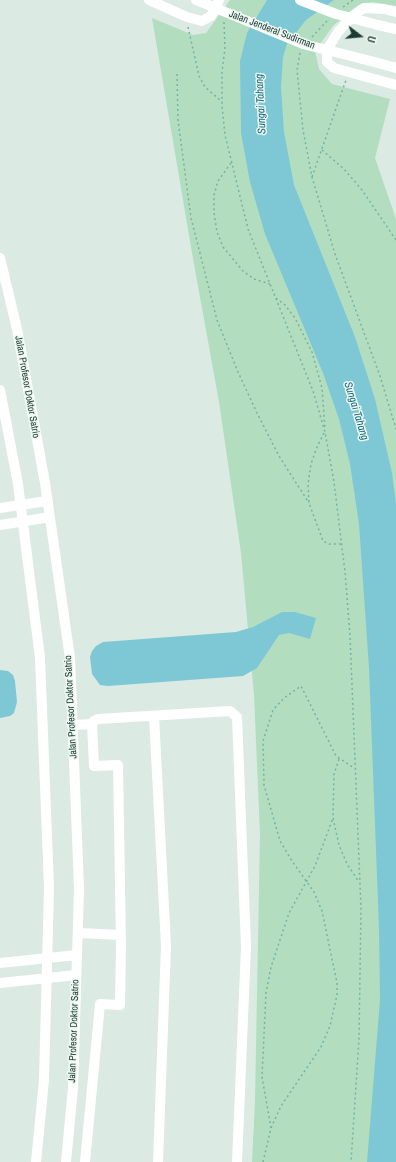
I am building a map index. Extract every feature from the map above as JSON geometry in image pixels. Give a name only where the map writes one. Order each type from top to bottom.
[{"type":"street","points":[[149,0],[187,17],[202,21],[211,16],[219,0]]},
{"type":"street","name":"Jalan Jenderal Sudirman","points":[[196,0],[303,44],[396,68]]},
{"type":"street","points":[[300,0],[336,14],[396,29]]},
{"type":"street","points":[[396,12],[384,9],[364,8],[354,15],[338,32],[327,50],[327,62],[334,68],[396,85]]},
{"type":"street","name":"Jalan Profesor Doktor Satrio","points":[[0,258],[17,328],[50,517],[70,658],[79,889],[73,1088],[66,1162]]},
{"type":"street","points":[[0,390],[21,505],[40,658],[49,888],[44,1080],[36,1162]]},
{"type":"street","points":[[0,508],[47,501]]},
{"type":"street","points":[[0,525],[50,517]]},
{"type":"street","points":[[72,725],[92,724],[98,719],[230,711],[237,717],[246,947],[236,1162]]},
{"type":"street","points":[[154,716],[166,946],[158,1162]]},
{"type":"street","points":[[85,1162],[100,1004],[120,1005],[122,935],[118,765],[94,766],[92,724]]},
{"type":"street","points":[[78,933],[122,935]]},
{"type":"street","points":[[0,963],[77,955]]},
{"type":"street","points":[[0,983],[76,975]]},
{"type":"path","points":[[339,9],[353,0]]},
{"type":"path","points":[[227,16],[224,23],[225,48],[222,72],[222,101],[225,135],[248,229],[313,391],[325,432],[334,482],[342,544],[350,635],[361,909],[361,990],[351,1162]]},
{"type":"path","points":[[187,17],[189,33],[199,76],[204,87],[222,101]]},
{"type":"path","points":[[312,37],[328,20]]},
{"type":"path","points":[[303,49],[299,56],[297,70],[303,130],[312,177],[335,254],[380,376],[396,429]]},
{"type":"path","points":[[312,177],[348,72]]},
{"type":"path","points":[[177,74],[178,120],[191,218],[217,320],[238,372],[257,413],[280,456],[309,503]]},
{"type":"path","points":[[322,150],[344,168],[362,190],[396,240]]},
{"type":"path","points":[[232,163],[218,181],[214,195],[214,213],[217,232],[223,247],[243,271],[254,279],[270,284]]},
{"type":"path","points":[[275,297],[285,305],[304,333],[319,370],[325,404],[325,432],[317,447],[311,464],[308,486],[309,503],[314,521],[323,541],[328,544],[342,544]]},
{"type":"path","points":[[263,1162],[271,1128],[281,1106],[321,1047],[330,1026],[337,995],[337,983],[326,927],[314,892],[307,880],[292,862],[280,840],[264,785],[265,736],[273,710],[284,698],[301,686],[328,738],[331,747],[339,758],[355,768]]},
{"type":"path","points":[[339,758],[334,774],[333,818],[347,864],[359,882]]},
{"type":"path","points":[[271,1128],[262,1077],[266,993],[279,940],[289,913],[315,866],[333,818]]},
{"type":"green space","points":[[230,0],[396,0],[396,6],[372,2],[358,5],[333,26],[315,51],[319,69],[332,84],[390,99],[375,158],[396,219],[396,1162],[252,1162],[255,1100],[260,834],[254,695],[241,553],[219,402],[152,18],[193,35],[206,33]]},
{"type":"water","name":"Sungai Tahang","points":[[267,0],[334,0],[306,20],[287,44],[283,57],[281,87],[284,132],[294,185],[355,337],[375,399],[392,473],[396,504],[396,1162],[367,1162],[380,1000],[379,929],[369,668],[359,524],[350,464],[339,419],[323,373],[265,234],[250,182],[241,133],[240,61],[247,33]]},
{"type":"water","points":[[282,612],[295,612],[316,618],[310,639],[289,633],[279,635],[257,668],[243,676],[108,686],[100,685],[92,674],[90,657],[92,651],[96,646],[103,642],[236,632],[253,627]]},
{"type":"water","points":[[0,670],[8,671],[13,675],[17,702],[14,713],[10,716],[0,718]]}]
